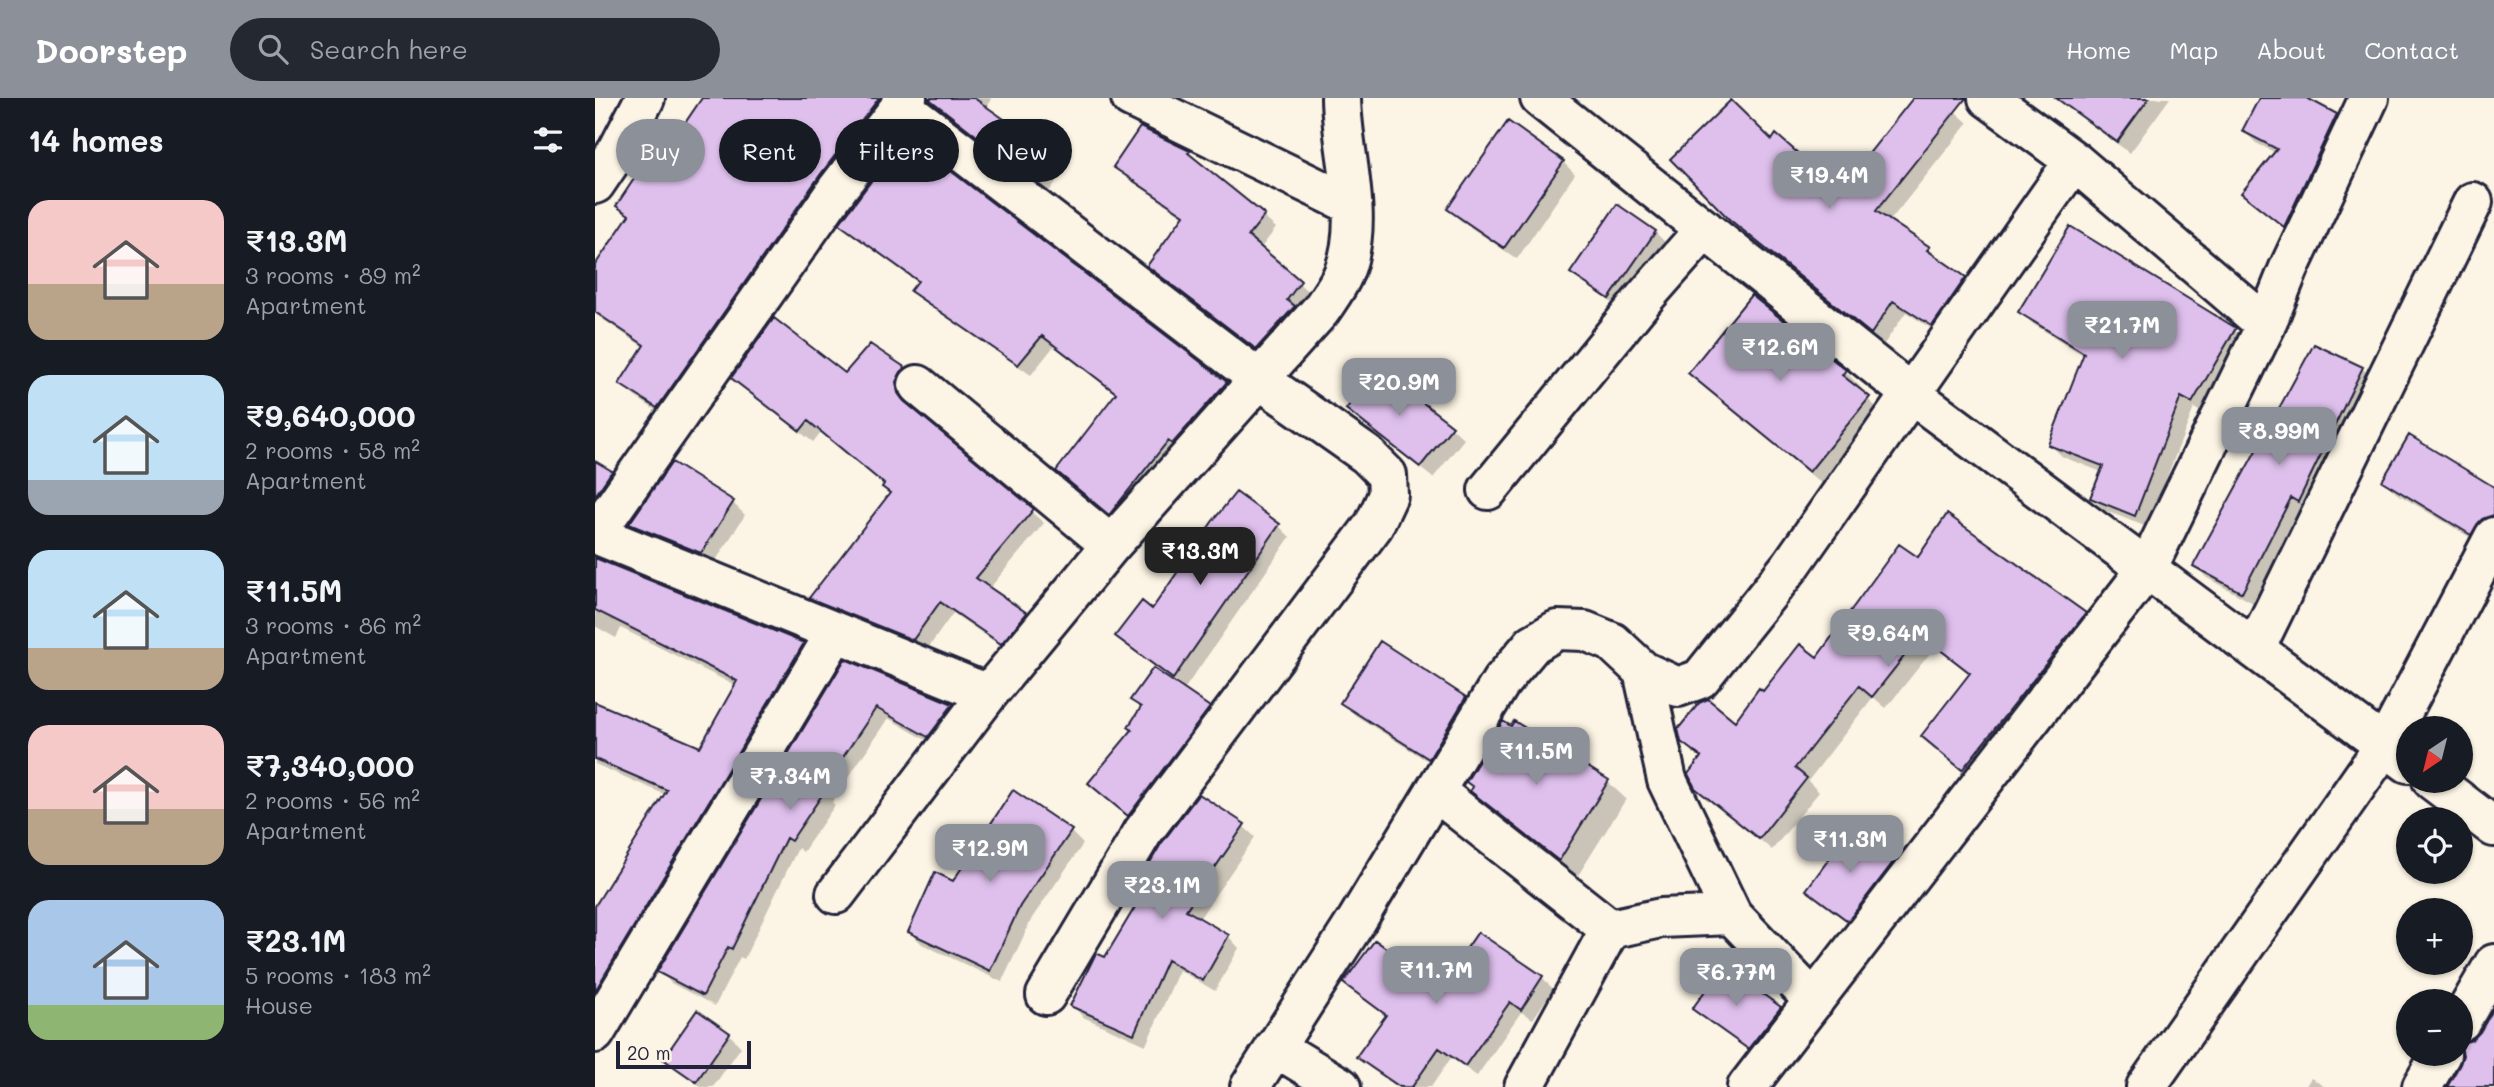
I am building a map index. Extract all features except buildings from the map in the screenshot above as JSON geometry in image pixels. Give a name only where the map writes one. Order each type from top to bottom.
[{"type":"street","points":[[595,184],[606,144],[645,98]]},
{"type":"street","points":[[1131,98],[1352,205]]},
{"type":"street","points":[[836,894],[988,694],[1111,545],[1321,310],[1343,274],[1352,240],[1352,205],[1341,98]]},
{"type":"street","points":[[1540,98],[1910,393],[2396,754],[2146,1087]]},
{"type":"street","points":[[1988,98],[2074,160],[2266,325]]},
{"type":"street","points":[[1747,1087],[2147,569],[2266,325],[2289,268],[2369,98]]},
{"type":"street","points":[[988,694],[595,534],[830,199],[903,102],[1259,379],[1367,455],[1387,475],[1388,495],[1374,525],[1143,832],[1046,995]]},
{"type":"street","points":[[1250,1087],[1357,919],[1501,682],[1533,644],[1557,630],[1585,631],[1612,642],[1643,671],[1678,687],[1700,679],[1791,565],[2074,160]]},
{"type":"street","points":[[2255,649],[2473,202]]},
{"type":"street","points":[[1488,490],[1646,296],[1705,229]]},
{"type":"street","points":[[918,385],[1111,545]]},
{"type":"street","points":[[2413,716],[2494,537]]},
{"type":"street","points":[[595,1033],[836,632]]},
{"type":"street","points":[[1643,671],[1667,780],[1732,915],[1814,1000]]},
{"type":"street","points":[[1435,791],[1610,929]]},
{"type":"street","points":[[2449,793],[2494,827]]},
{"type":"street","points":[[1524,1087],[1610,929],[1661,918],[1732,915]]},
{"type":"street","points":[[2473,1000],[2494,964]]},
{"type":"street","points":[[1275,1047],[1341,1087]]},
{"type":"street","points":[[2422,1087],[2434,1066]]}]
